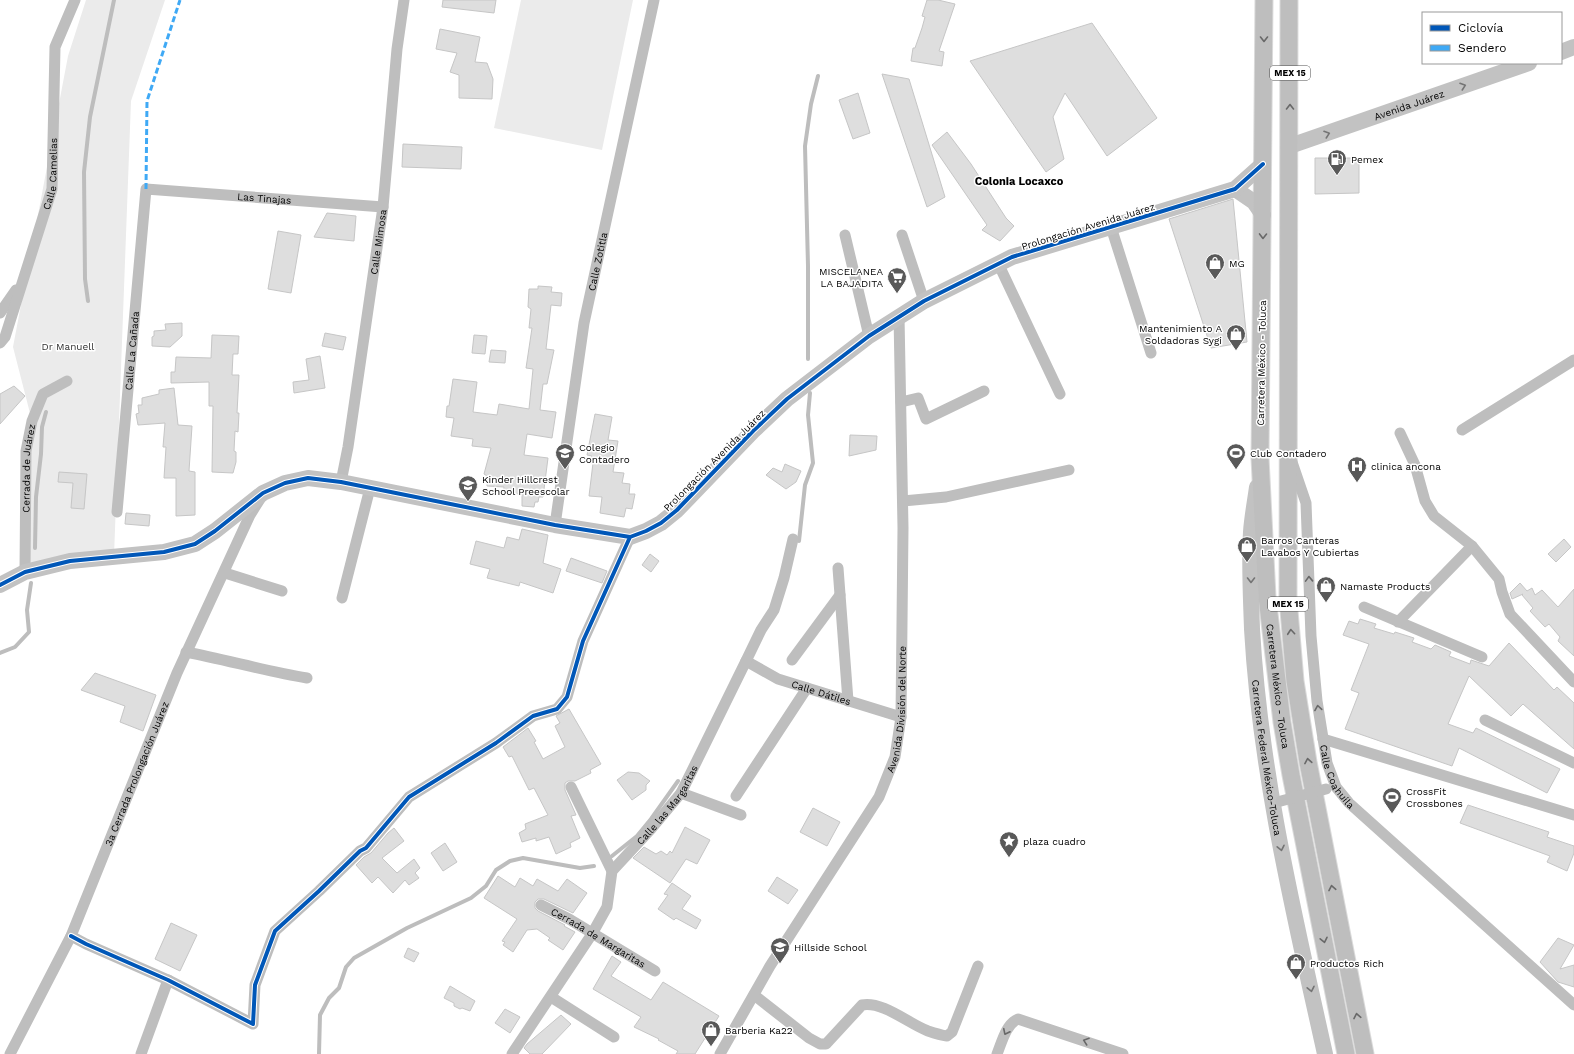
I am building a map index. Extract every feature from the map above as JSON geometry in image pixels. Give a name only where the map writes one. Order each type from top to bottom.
[{"type":"main road","name":"Carretera México - Toluca","points":[[1264,0],[1260,458],[1266,597],[1282,722],[1302,835],[1346,1054]]},
{"type":"main road","name":"Carretera México - Toluca","points":[[1289,0],[1290,146],[1288,599],[1295,681],[1308,762],[1365,1054]]},
{"type":"street","name":"Calle Camelias","points":[[0,343],[5,337],[52,189],[55,46],[75,0]]},
{"type":"street","name":"Calle Mimosa","points":[[341,482],[348,447],[383,207],[397,49],[404,0]]},
{"type":"street","name":"Calle Zotitla","points":[[555,525],[584,323],[613,182],[654,0]]},
{"type":"street","points":[[1562,52],[1574,47]]},
{"type":"street","name":"Avenida Juárez","points":[[1290,146],[1526,64]]},
{"type":"street","name":"Prolongación Avenida Juárez","points":[[630,537],[646,531],[677,510],[753,431],[787,399],[869,336],[924,301],[1000,269],[1012,257],[1235,189],[1263,164]]},
{"type":"street","name":"Las Tinajas","points":[[146,189],[383,207]]},
{"type":"street","name":"Calle La Cañada","points":[[117,512],[146,189]]},
{"type":"street","points":[[1235,189],[1254,202],[1263,215]]},
{"type":"street","points":[[1110,227],[1151,353]]},
{"type":"street","points":[[845,235],[869,336]]},
{"type":"street","points":[[902,235],[924,301]]},
{"type":"street","points":[[1000,269],[1060,394]]},
{"type":"street","points":[[0,313],[23,280]]},
{"type":"street","name":"Avenida División del Norte","points":[[720,1054],[770,966],[879,797],[895,757],[901,716],[902,501],[899,316]]},
{"type":"street","points":[[1462,430],[1574,360]]},
{"type":"street","name":"Cerrada de Juárez","points":[[25,572],[26,451],[32,421],[43,394],[67,381]]},
{"type":"street","points":[[901,402],[918,398],[926,419],[984,391]]},
{"type":"street","points":[[1400,433],[1415,465],[1425,501],[1434,516],[1472,546],[1500,579],[1502,592],[1510,614],[1574,682]]},
{"type":"street","name":"Calle Coahuila","points":[[1288,452],[1306,503],[1311,636],[1317,701],[1331,788],[1350,803],[1574,1005]]},
{"type":"street","name":"Carretera Federal México-Toluca","points":[[1260,458],[1251,532],[1251,605],[1258,696],[1325,1054]]},
{"type":"street","points":[[902,501],[946,497],[1069,470]]},
{"type":"street","points":[[0,585],[25,572],[70,561],[164,552],[195,544],[215,531],[263,493],[285,483],[308,478],[341,482],[555,525],[630,537],[583,641],[567,697],[557,709],[533,716],[496,743],[409,797],[366,848],[360,851],[320,891],[275,931],[255,985],[253,1024],[168,980],[71,936]]},
{"type":"street","points":[[342,598],[370,488]]},
{"type":"street","name":"3a Cerrada Prolongación Juárez","points":[[10,1054],[71,936],[176,673],[225,573],[250,515],[263,493]]},
{"type":"street","name":"Calle las Margaritas","points":[[612,871],[651,830],[681,793],[761,630],[774,610],[784,578],[793,539]]},
{"type":"street","points":[[1398,622],[1472,546]]},
{"type":"street","points":[[838,568],[848,701]]},
{"type":"street","points":[[225,573],[282,591]]},
{"type":"street","points":[[792,660],[840,596]]},
{"type":"street","points":[[1364,607],[1482,657]]},
{"type":"street","points":[[186,652],[307,678]]},
{"type":"street","name":"Calle Dátiles","points":[[746,661],[778,679],[901,716]]},
{"type":"street","points":[[736,796],[806,688]]},
{"type":"street","points":[[1485,720],[1574,764]]},
{"type":"street","points":[[1323,740],[1574,815]]},
{"type":"street","points":[[512,1054],[592,934],[607,907],[612,871],[571,788]]},
{"type":"street","points":[[1277,802],[1331,788]]},
{"type":"street","points":[[681,793],[741,814]]},
{"type":"street","name":"Cerrada de Margaritas","points":[[541,905],[655,971]]},
{"type":"street","points":[[754,995],[809,1038],[820,1044],[826,1044],[862,1005],[870,1004],[884,1009],[928,1031],[946,1036],[952,1032],[978,966]]},
{"type":"street","points":[[141,1054],[168,980]]},
{"type":"street","points":[[551,997],[614,1037]]},
{"type":"street","points":[[997,1054],[1008,1028],[1013,1021],[1018,1019],[1123,1054]]},
{"type":"green space","name":"Dr Manuell","points":[[86,0],[165,0],[131,101],[114,556],[25,572],[32,421],[13,347],[68,56]]},
{"type":"green space","points":[[521,0],[633,0],[602,150],[494,128]]},
{"type":"building","points":[[443,0],[496,0],[494,13],[442,7]]},
{"type":"building","points":[[927,0],[938,0],[955,4],[939,51],[944,52],[942,66],[911,61],[913,48],[915,48],[925,17],[922,16]]},
{"type":"building","points":[[1092,23],[1157,118],[1107,156],[1065,93],[1053,117],[1064,159],[1046,172],[970,61]]},
{"type":"building","points":[[440,29],[480,37],[475,62],[487,63],[493,79],[492,99],[459,98],[459,75],[450,72],[457,53],[436,49]]},
{"type":"building","points":[[882,74],[909,79],[945,197],[927,207]]},
{"type":"building","points":[[858,93],[870,133],[853,139],[839,100]]},
{"type":"building","points":[[947,132],[971,164],[1006,218],[1014,226],[1000,241],[982,230],[987,225],[932,145]]},
{"type":"building","points":[[403,144],[462,147],[461,169],[402,167]]},
{"type":"building","name":"Pemex","points":[[1315,158],[1359,158],[1359,193],[1315,194]]},
{"type":"building","name":"MG","points":[[1233,199],[1247,342],[1211,348],[1169,219]]},
{"type":"building","points":[[327,213],[356,216],[354,241],[314,237]]},
{"type":"building","points":[[278,231],[301,235],[291,293],[268,289]]},
{"type":"building","points":[[538,286],[552,287],[551,292],[562,293],[561,306],[551,305],[546,349],[554,350],[547,384],[543,384],[540,410],[556,412],[552,438],[527,434],[524,455],[548,458],[543,497],[539,497],[538,502],[535,502],[534,507],[522,506],[522,494],[503,493],[504,487],[487,486],[487,476],[484,474],[491,448],[472,446],[473,439],[451,436],[454,418],[446,417],[453,379],[477,382],[473,412],[497,415],[499,404],[529,409],[533,369],[526,368],[532,328],[529,328],[531,309],[528,307],[529,289],[538,289]]},
{"type":"building","points":[[182,323],[182,336],[170,347],[152,346],[154,331],[166,330],[165,324]]},
{"type":"building","points":[[325,333],[346,337],[343,350],[322,346]]},
{"type":"building","points":[[212,335],[239,336],[238,354],[233,354],[232,375],[239,375],[237,413],[239,413],[238,432],[235,431],[234,451],[236,452],[236,462],[233,473],[212,472],[213,406],[209,406],[209,382],[171,383],[171,372],[175,372],[176,357],[211,358]]},
{"type":"building","points":[[474,335],[487,336],[485,354],[472,353]]},
{"type":"building","points":[[491,350],[506,351],[505,363],[489,362]]},
{"type":"building","points":[[320,356],[325,388],[294,393],[293,382],[309,380],[306,359]]},
{"type":"building","points":[[14,386],[25,396],[0,424],[0,394]]},
{"type":"building","points":[[174,388],[178,425],[192,426],[189,471],[195,472],[195,515],[176,516],[176,478],[164,478],[166,447],[163,447],[165,423],[138,425],[136,414],[139,413],[138,405],[142,405],[142,398],[159,394],[159,390]]},
{"type":"building","points":[[595,414],[612,417],[608,440],[618,441],[613,472],[624,473],[622,483],[630,484],[629,494],[635,494],[632,509],[626,508],[624,517],[600,513],[602,497],[589,496],[593,463],[591,463],[592,456],[587,455]]},
{"type":"building","points":[[850,435],[877,436],[876,450],[849,456]]},
{"type":"building","points":[[785,464],[801,471],[796,482],[786,489],[766,475],[773,468],[782,472]]},
{"type":"building","points":[[59,472],[87,474],[84,509],[71,508],[73,483],[58,482]]},
{"type":"building","points":[[126,513],[150,515],[149,526],[125,524]]},
{"type":"building","points":[[522,529],[548,535],[543,563],[561,569],[553,593],[520,582],[519,586],[487,578],[490,569],[470,564],[476,541],[504,548],[507,537],[519,540]]},
{"type":"building","points":[[1564,539],[1571,547],[1556,562],[1548,554]]},
{"type":"building","points":[[650,554],[659,561],[651,572],[642,565]]},
{"type":"building","points":[[571,558],[607,571],[602,583],[566,571]]},
{"type":"building","points":[[1520,583],[1527,591],[1532,588],[1535,595],[1542,590],[1558,607],[1574,589],[1574,656],[1558,641],[1560,637],[1549,624],[1545,627],[1530,611],[1533,608],[1522,595],[1523,594],[1512,599],[1510,593]]},
{"type":"building","points":[[1360,619],[1376,624],[1374,628],[1394,634],[1395,632],[1414,638],[1412,642],[1431,649],[1435,645],[1451,652],[1449,656],[1470,664],[1471,660],[1489,666],[1509,643],[1554,690],[1557,687],[1574,703],[1574,749],[1523,704],[1511,716],[1469,676],[1448,724],[1473,733],[1476,728],[1560,769],[1547,793],[1459,748],[1452,766],[1345,729],[1359,693],[1351,690],[1369,644],[1343,635],[1349,621],[1358,624]]},
{"type":"building","points":[[95,673],[156,695],[143,731],[120,722],[125,706],[81,690]]},
{"type":"building","points":[[569,709],[601,764],[590,770],[591,773],[575,781],[568,781],[565,783],[565,790],[576,815],[571,816],[580,838],[570,843],[571,847],[556,854],[549,837],[536,841],[536,838],[522,842],[519,833],[526,829],[525,824],[548,815],[534,788],[529,790],[512,756],[509,757],[503,747],[528,728],[536,741],[534,742],[543,759],[565,747],[555,726],[560,723],[556,716]]},
{"type":"building","points":[[628,772],[639,773],[650,781],[646,785],[646,790],[632,800],[617,780]]},
{"type":"building","points":[[1468,805],[1549,832],[1547,837],[1574,846],[1574,853],[1567,871],[1547,862],[1550,856],[1460,823]]},
{"type":"building","points":[[813,808],[840,822],[827,846],[800,832]]},
{"type":"building","points":[[685,827],[710,840],[697,864],[686,859],[670,883],[633,858],[644,847],[656,854],[661,851],[667,855],[670,851],[672,853]]},
{"type":"building","points":[[394,828],[404,841],[382,858],[397,873],[414,859],[420,868],[415,873],[419,878],[409,885],[405,880],[393,893],[378,877],[372,883],[356,865],[364,857],[371,853]]},
{"type":"building","points":[[445,843],[457,862],[443,871],[431,853]]},
{"type":"building","points":[[498,876],[515,887],[520,878],[533,886],[537,879],[558,891],[567,879],[587,893],[573,913],[544,899],[538,899],[535,902],[535,908],[538,911],[575,932],[563,950],[548,940],[550,938],[537,929],[527,930],[513,952],[503,945],[505,942],[502,941],[517,919],[484,898]]},
{"type":"building","points":[[777,877],[798,890],[788,904],[768,891]]},
{"type":"building","points":[[672,883],[691,896],[682,909],[701,920],[696,929],[676,918],[674,920],[658,909],[668,895],[664,894]]},
{"type":"building","points":[[171,923],[197,935],[180,971],[155,959]]},
{"type":"building","points":[[1558,938],[1574,945],[1560,969],[1574,965],[1574,987],[1558,982],[1540,962]]},
{"type":"building","points":[[408,948],[419,953],[414,962],[404,957]]},
{"type":"building","points":[[612,956],[621,962],[611,976],[651,1000],[663,982],[719,1016],[695,1054],[676,1054],[678,1051],[658,1040],[659,1039],[634,1027],[641,1017],[593,989]]},
{"type":"building","points":[[450,986],[475,1001],[470,1011],[454,1006],[454,1003],[444,998]]},
{"type":"building","points":[[505,1009],[520,1017],[510,1033],[495,1023]]},
{"type":"building","points":[[561,1015],[571,1024],[542,1054],[530,1054],[524,1048],[527,1044]]},
{"type":"waterway","points":[[88,301],[85,279],[84,172],[90,117],[114,0]]},
{"type":"waterway","points":[[808,359],[808,266],[805,146],[811,104],[818,76]]},
{"type":"waterway","points":[[799,541],[805,485],[813,463],[808,415],[810,393]]},
{"type":"waterway","points":[[35,548],[36,497],[41,454],[42,427],[46,412]]},
{"type":"waterway","points":[[0,653],[15,647],[29,632],[27,610],[31,583]]},
{"type":"waterway","points":[[612,856],[637,836],[678,781]]},
{"type":"waterway","points":[[319,1054],[320,1015],[329,998],[339,988],[346,967],[354,958],[407,928],[471,898],[486,886],[496,870],[510,861],[523,858],[580,868],[594,866]]},
{"type":"marked path","points":[[146,189],[147,101],[180,0]]},
{"type":"cycle path","points":[[0,585],[25,572],[70,561],[164,552],[195,544],[215,531],[263,493],[285,483],[308,478],[341,482],[555,525],[630,537],[661,523],[677,510],[753,431],[787,399],[869,336],[924,301],[1012,257],[1235,189],[1263,164]]},
{"type":"cycle path","points":[[71,936],[168,980],[253,1024],[255,985],[275,931],[360,851],[366,848],[409,797],[496,743],[533,716],[557,709],[567,697],[583,641],[630,537]]},
{"type":"place","name":"Pemex","points":[[1337,176]]},
{"type":"place","name":"MG","points":[[1215,280]]},
{"type":"place","name":"MISCELANEA LA BAJADITA","points":[[897,294]]},
{"type":"place","name":"Mantenimiento A Soldadoras Sygi","points":[[1236,351]]},
{"type":"place","name":"Colegio Contadero","points":[[565,470]]},
{"type":"place","name":"Club Contadero","points":[[1236,470]]},
{"type":"place","name":"clinica ancona","points":[[1357,483]]},
{"type":"place","name":"Kinder Hillcrest School Preescolar","points":[[468,502]]},
{"type":"place","name":"Barros Canteras Lavabos Y Cubiertas","points":[[1247,563]]},
{"type":"place","name":"Namaste Products","points":[[1326,603]]},
{"type":"place","name":"CrossFit Crossbones","points":[[1392,814]]},
{"type":"place","name":"plaza cuadro","points":[[1009,858]]},
{"type":"place","name":"Hillside School","points":[[780,964]]},
{"type":"place","name":"Productos Rich","points":[[1296,980]]},
{"type":"place","name":"Barberia Ka22","points":[[711,1047]]},
{"type":"district","name":"Colonia Locaxco","points":[[1019,181]]}]
